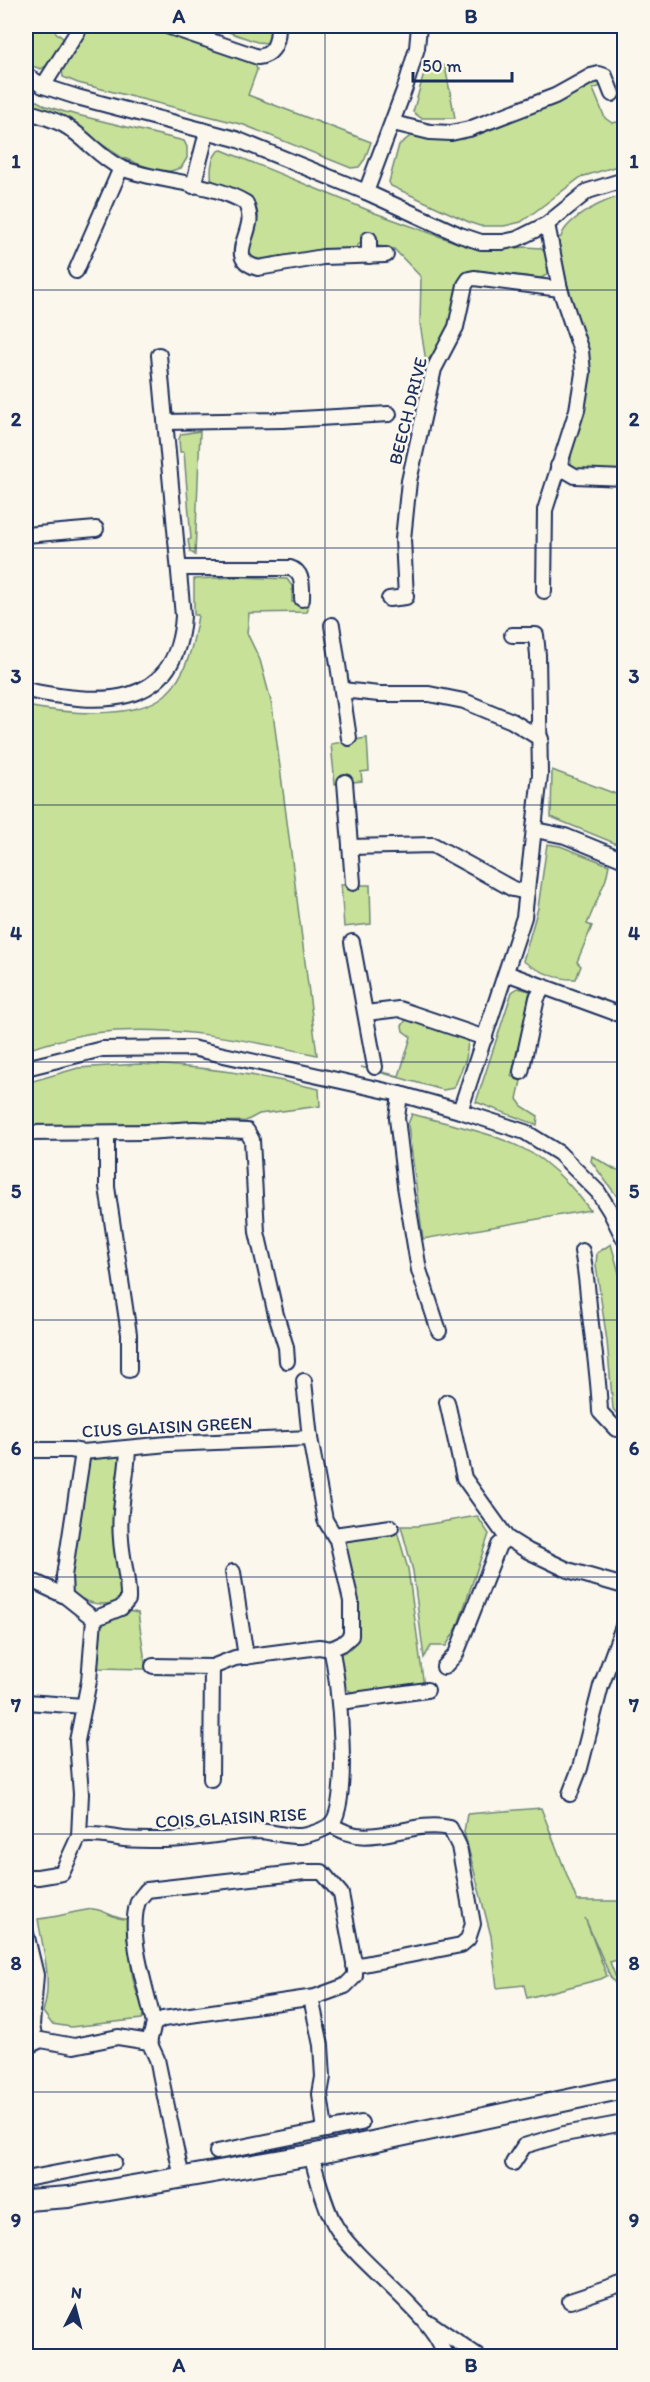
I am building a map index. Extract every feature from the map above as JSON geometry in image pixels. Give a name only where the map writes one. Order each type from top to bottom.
[{"type":"street","points":[[43,86],[81,26]]},
{"type":"street","points":[[167,26],[258,57],[265,56],[274,49],[278,26]]},
{"type":"street","points":[[366,192],[393,123],[416,52],[419,26]]},
{"type":"street","points":[[393,123],[430,132],[451,133],[469,129],[555,96],[599,74],[605,76],[612,94]]},
{"type":"street","points":[[26,75],[43,86],[236,139],[481,242],[503,242],[517,239],[547,224],[588,191],[624,180]]},
{"type":"street","points":[[26,111],[53,119],[69,128],[109,162],[121,168],[237,198],[246,203],[250,222],[241,248],[243,258],[248,265],[258,268],[319,258],[386,255]]},
{"type":"street","points":[[193,186],[207,132]]},
{"type":"street","points":[[76,271],[121,168]]},
{"type":"street","points":[[544,591],[545,510],[577,410],[583,373],[581,351],[561,289],[547,224]]},
{"type":"street","points":[[369,239],[369,256]]},
{"type":"street","name":"BEECH DRIVE","points":[[389,599],[406,597],[403,538],[409,481],[434,369],[456,327],[465,285],[469,279],[474,278],[561,289]]},
{"type":"street","points":[[26,690],[99,700],[131,695],[157,681],[174,660],[182,631],[179,568],[159,355]]},
{"type":"street","points":[[166,422],[283,420],[389,414]]},
{"type":"street","points":[[558,466],[575,476],[624,478]]},
{"type":"street","points":[[26,535],[96,529]]},
{"type":"street","points":[[179,568],[290,568],[296,570],[302,579],[302,599]]},
{"type":"street","points":[[332,625],[349,738]]},
{"type":"street","points":[[460,1111],[524,917],[535,830],[541,739],[536,635],[512,635]]},
{"type":"street","points":[[342,690],[378,694],[429,694],[464,701],[512,722],[541,739]]},
{"type":"street","points":[[345,782],[353,883]]},
{"type":"street","points":[[535,830],[565,836],[624,860]]},
{"type":"street","points":[[350,847],[433,845],[513,889],[527,892]]},
{"type":"street","points":[[352,942],[375,1067]]},
{"type":"street","points":[[506,974],[624,1016]]},
{"type":"street","points":[[521,1072],[537,998],[543,988]]},
{"type":"street","points":[[366,1013],[399,1008],[485,1038]]},
{"type":"street","points":[[26,1068],[102,1049],[192,1048],[400,1094],[460,1111],[525,1132],[559,1153],[598,1192],[624,1239]]},
{"type":"street","points":[[400,1094],[397,1118],[418,1270],[439,1331]]},
{"type":"street","points":[[26,1133],[107,1133],[194,1129],[247,1131],[252,1140],[257,1232],[276,1315],[286,1347],[287,1361]]},
{"type":"street","points":[[107,1133],[107,1187],[129,1334],[129,1370]]},
{"type":"street","points":[[582,1251],[588,1281],[598,1370],[600,1412],[616,1429],[624,1429]]},
{"type":"street","points":[[153,1666],[212,1667],[235,1658],[319,1647],[331,1649],[342,1644],[351,1636],[352,1619],[345,1569],[334,1535],[326,1520],[310,1438],[304,1381]]},
{"type":"street","points":[[447,1402],[464,1478],[507,1538],[568,1570],[624,1586]]},
{"type":"street","name":"CIUS GLAISIN GREEN","points":[[26,1450],[71,1449],[83,1452],[168,1444],[310,1438]]},
{"type":"street","points":[[94,1619],[121,1608],[128,1600],[120,1508],[128,1449]]},
{"type":"street","points":[[65,1596],[64,1576],[67,1549],[83,1452]]},
{"type":"street","points":[[334,1535],[391,1527]]},
{"type":"street","points":[[444,1667],[456,1654],[499,1545],[507,1538]]},
{"type":"street","points":[[233,1572],[246,1657]]},
{"type":"street","points":[[26,1582],[37,1583],[65,1596],[94,1619]]},
{"type":"street","points":[[26,1891],[26,1877],[62,1873],[79,1836],[81,1784],[77,1741],[89,1681],[94,1619]]},
{"type":"street","points":[[570,1794],[580,1768],[601,1686],[624,1624]]},
{"type":"street","name":"COIS GLAISIN RISE","points":[[79,1836],[92,1834],[124,1839],[199,1839],[255,1831],[301,1836],[331,1824],[339,1808],[342,1750],[340,1702],[331,1649]]},
{"type":"street","points":[[211,1779],[212,1667]]},
{"type":"street","points":[[340,1702],[427,1690]]},
{"type":"street","points":[[26,1702],[84,1706]]},
{"type":"street","points":[[331,1824],[352,1835],[373,1836],[437,1825],[450,1828],[459,1846],[473,1924],[468,1939],[461,1945],[354,1965]]},
{"type":"street","points":[[154,2024],[163,2019],[178,2016],[311,1998],[345,1986],[355,1976],[340,1894],[322,1872],[147,1890],[137,1902],[135,1922],[142,1982],[154,2024],[148,2042],[157,2059],[182,2178]]},
{"type":"street","points":[[26,1933],[36,1975],[30,2044],[41,2040],[74,2046],[118,2037],[148,2042]]},
{"type":"street","points":[[311,1998],[321,2045],[323,2077],[320,2094],[325,2130]]},
{"type":"street","points":[[26,2200],[69,2197],[311,2155],[624,2088]]},
{"type":"street","points":[[217,2152],[361,2123]]},
{"type":"street","points":[[513,2163],[524,2146],[564,2134],[624,2123]]},
{"type":"street","points":[[311,2155],[336,2228],[358,2255],[418,2315],[443,2346],[445,2356]]},
{"type":"street","points":[[26,2179],[114,2162]]},
{"type":"street","points":[[570,2301],[624,2283]]},
{"type":"street","points":[[418,2315],[478,2356]]},
{"type":"green space","points":[[26,26],[48,26],[64,39],[48,65],[41,69],[26,64]]},
{"type":"green space","points":[[87,26],[159,26],[164,30],[255,63],[257,70],[248,95],[371,142],[365,159],[359,167],[351,168],[244,125],[78,83],[63,77],[62,69]]},
{"type":"green space","points":[[222,26],[271,26],[268,43],[257,42],[220,29]]},
{"type":"green space","points":[[427,63],[445,66],[455,118],[421,118],[413,112]]},
{"type":"green space","points":[[594,81],[601,86],[593,89],[605,118],[612,123],[624,121],[624,164],[581,177],[521,222],[504,226],[480,226],[391,186],[389,182],[399,145],[410,134],[445,140],[480,134],[560,101]]},
{"type":"green space","points":[[26,95],[46,106],[65,112],[184,141],[187,147],[187,158],[181,168],[167,172],[151,169],[121,157],[89,136],[26,105]]},
{"type":"green space","points":[[222,150],[375,213],[469,247],[496,250],[540,248],[549,259],[550,268],[541,278],[474,270],[464,273],[458,288],[450,327],[426,362],[420,323],[421,277],[394,249],[378,246],[375,243],[374,234],[361,234],[361,242],[353,251],[253,258],[247,251],[245,196],[212,183],[212,162],[215,154]]},
{"type":"green space","points":[[624,195],[624,472],[578,471],[572,467],[571,461],[588,387],[588,363],[558,238],[571,223],[588,210]]},
{"type":"green space","points":[[200,431],[195,555],[190,551],[188,540],[191,539],[184,452],[180,452],[179,439],[181,434]]},
{"type":"green space","points":[[240,577],[287,579],[292,586],[292,602],[310,601],[307,612],[249,613],[247,633],[260,660],[272,705],[317,1055],[234,1039],[150,1030],[84,1034],[26,1050],[26,706],[59,711],[117,712],[135,709],[165,695],[173,687],[184,668],[194,636],[198,615],[194,615],[194,579]]},
{"type":"green space","points":[[367,738],[369,771],[361,772],[362,781],[335,784],[331,744]]},
{"type":"green space","points":[[552,770],[624,797],[624,847],[551,817]]},
{"type":"green space","points":[[547,844],[560,846],[609,865],[606,879],[587,924],[592,926],[577,962],[581,966],[576,979],[548,974],[523,961],[538,908]]},
{"type":"green space","points":[[341,885],[370,885],[371,924],[344,927]]},
{"type":"green space","points":[[518,988],[530,991],[518,1055],[511,1076],[521,1081],[517,1099],[522,1106],[538,1116],[537,1125],[476,1102],[512,992]]},
{"type":"green space","points":[[412,1018],[468,1041],[466,1059],[454,1088],[443,1090],[361,1067],[399,1076],[411,1037],[403,1031],[402,1026],[405,1021]]},
{"type":"green space","points":[[138,1064],[252,1075],[319,1089],[320,1106],[259,1114],[246,1121],[26,1127],[26,1083],[78,1068]]},
{"type":"green space","points":[[412,1114],[496,1137],[528,1151],[562,1177],[590,1210],[423,1239],[408,1124]]},
{"type":"green space","points":[[592,1156],[614,1169],[624,1171],[624,1206],[591,1161]]},
{"type":"green space","points":[[611,1244],[624,1291],[624,1418],[613,1409],[607,1341],[596,1265],[597,1253]]},
{"type":"green space","points":[[115,1455],[120,1457],[121,1462],[116,1479],[114,1524],[122,1596],[119,1601],[96,1604],[74,1595],[71,1584],[73,1549],[90,1459],[93,1456]]},
{"type":"green space","points":[[477,1516],[489,1534],[457,1628],[446,1646],[431,1646],[424,1658],[413,1571],[401,1526],[418,1526]]},
{"type":"green space","points":[[397,1531],[408,1569],[424,1687],[354,1693],[346,1689],[340,1665],[341,1654],[355,1639],[358,1625],[357,1604],[346,1555],[346,1542],[351,1538]]},
{"type":"green space","points":[[128,1611],[138,1613],[146,1669],[97,1668],[102,1622]]},
{"type":"green space","points":[[541,1808],[577,1901],[624,1901],[624,1958],[610,1962],[618,1983],[611,1978],[585,1918],[607,1976],[527,1998],[524,1985],[497,1988],[491,1936],[464,1832],[467,1814]]},
{"type":"green space","points":[[93,1909],[127,1919],[132,1971],[142,2007],[142,2019],[71,2027],[52,2024],[43,2012],[47,1977],[38,1919]]}]
